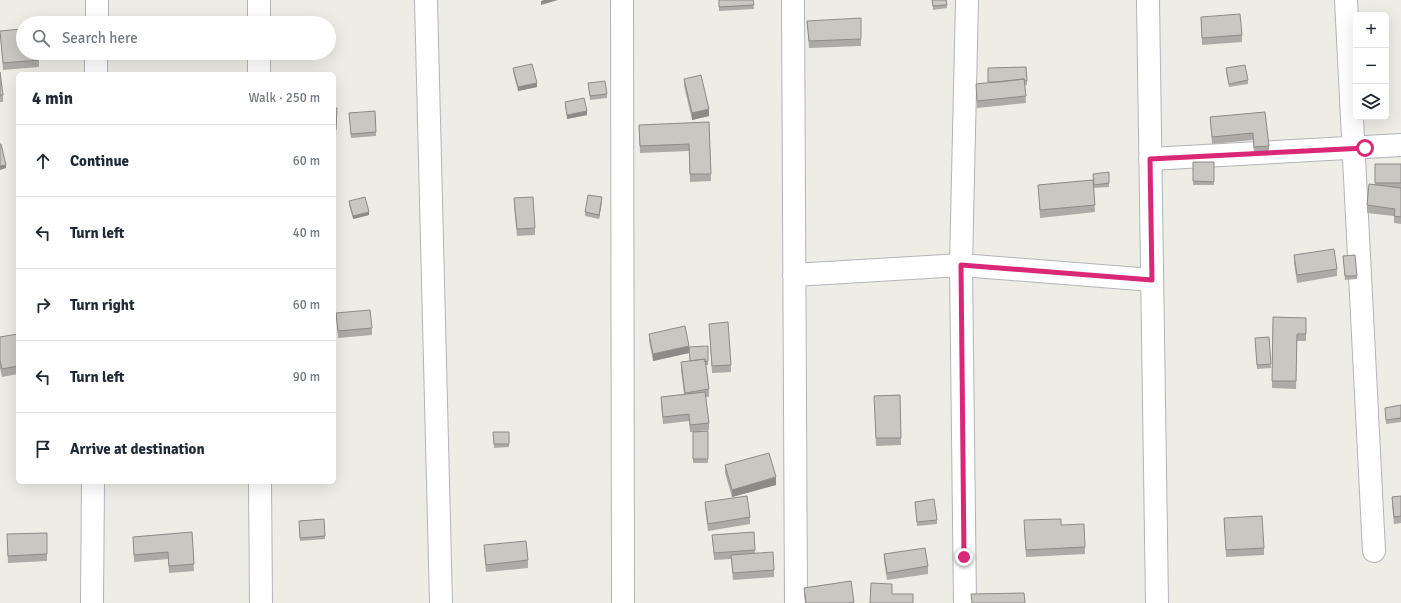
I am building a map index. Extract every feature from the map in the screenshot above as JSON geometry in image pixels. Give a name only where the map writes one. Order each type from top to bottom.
[{"type":"street","points":[[96,16],[97,0]]},
{"type":"street","points":[[259,0],[259,16]]},
{"type":"street","points":[[426,0],[441,603]]},
{"type":"street","points":[[622,0],[623,603]]},
{"type":"street","points":[[793,0],[796,603]]},
{"type":"street","points":[[965,603],[961,265],[966,0]]},
{"type":"street","points":[[1148,0],[1157,603]]},
{"type":"street","points":[[1346,0],[1374,551]]},
{"type":"street","points":[[96,60],[96,72]]},
{"type":"street","points":[[259,60],[259,72]]},
{"type":"street","points":[[1150,159],[1401,145]]},
{"type":"street","points":[[794,274],[961,265],[1152,280]]},
{"type":"street","points":[[92,603],[93,484]]},
{"type":"street","points":[[260,484],[261,603]]},
{"type":"building","points":[[719,0],[753,0],[754,5],[719,7]]},
{"type":"building","points":[[932,0],[946,0],[947,5],[933,6]]},
{"type":"building","points":[[1240,14],[1242,35],[1202,38],[1201,17]]},
{"type":"building","points":[[861,18],[861,39],[809,41],[807,21]]},
{"type":"building","points":[[16,30],[16,60],[39,60],[3,63],[0,31]]},
{"type":"building","points":[[532,64],[537,83],[518,87],[513,68]]},
{"type":"building","points":[[1245,65],[1248,80],[1229,84],[1226,68]]},
{"type":"building","points":[[1026,67],[1027,81],[1024,79],[988,82],[988,68]]},
{"type":"building","points":[[0,72],[3,95],[0,95]]},
{"type":"building","points":[[701,75],[709,109],[692,113],[684,79]]},
{"type":"building","points":[[1024,79],[1026,96],[977,101],[976,84]]},
{"type":"building","points":[[605,81],[607,94],[590,96],[588,83]]},
{"type":"building","points":[[584,98],[587,111],[567,115],[565,102]]},
{"type":"building","points":[[336,108],[337,108],[336,130]]},
{"type":"building","points":[[375,111],[376,132],[351,134],[349,113]]},
{"type":"building","points":[[1265,112],[1269,146],[1254,147],[1253,133],[1212,137],[1210,117]]},
{"type":"building","points":[[709,122],[711,174],[690,174],[689,144],[640,146],[639,125]]},
{"type":"building","points":[[0,144],[6,165],[0,166]]},
{"type":"building","points":[[1193,162],[1214,162],[1214,182],[1193,181]]},
{"type":"building","points":[[1375,164],[1401,164],[1401,183],[1375,183]]},
{"type":"building","points":[[1109,172],[1109,183],[1094,185],[1093,174]]},
{"type":"building","points":[[1093,180],[1095,205],[1040,210],[1038,185]]},
{"type":"building","points":[[1369,184],[1401,188],[1401,217],[1394,216],[1395,209],[1367,205]]},
{"type":"building","points":[[588,195],[602,197],[599,215],[585,212]]},
{"type":"building","points":[[365,197],[369,212],[353,216],[349,201]]},
{"type":"building","points":[[533,197],[535,228],[517,229],[514,198]]},
{"type":"building","points":[[1334,249],[1337,269],[1297,275],[1294,255]]},
{"type":"building","points":[[1355,255],[1357,276],[1345,276],[1343,256]]},
{"type":"building","points":[[370,310],[372,328],[338,331],[336,313]]},
{"type":"building","points":[[1273,317],[1306,318],[1306,334],[1297,334],[1296,381],[1272,381]]},
{"type":"building","points":[[728,322],[731,365],[712,366],[709,324]]},
{"type":"building","points":[[685,326],[689,346],[653,354],[649,334]]},
{"type":"building","points":[[16,334],[16,366],[2,369],[0,360],[0,337]]},
{"type":"building","points":[[1269,337],[1271,364],[1257,365],[1255,338]]},
{"type":"building","points":[[708,346],[708,361],[705,362],[705,359],[690,361],[689,347]]},
{"type":"building","points":[[705,359],[709,389],[685,393],[681,362]]},
{"type":"building","points":[[705,392],[709,423],[690,425],[689,414],[663,417],[661,397]]},
{"type":"building","points":[[900,395],[901,438],[876,438],[874,396]]},
{"type":"building","points":[[1401,405],[1401,418],[1386,420],[1385,408]]},
{"type":"building","points":[[708,431],[708,459],[693,459],[693,432]]},
{"type":"building","points":[[493,432],[509,432],[509,444],[494,444]]},
{"type":"building","points":[[769,453],[776,477],[732,490],[725,465]]},
{"type":"building","points":[[747,496],[750,517],[708,524],[705,502]]},
{"type":"building","points":[[1401,496],[1401,516],[1394,517],[1392,497]]},
{"type":"building","points":[[934,499],[937,520],[917,522],[915,502]]},
{"type":"building","points":[[1262,516],[1264,548],[1226,550],[1224,518]]},
{"type":"building","points":[[324,519],[325,536],[300,538],[299,521]]},
{"type":"building","points":[[1061,519],[1061,525],[1084,524],[1085,547],[1026,550],[1024,520]]},
{"type":"building","points":[[192,532],[194,564],[169,566],[168,552],[134,555],[133,537]]},
{"type":"building","points":[[754,532],[755,550],[714,553],[712,535]]},
{"type":"building","points":[[47,533],[47,554],[8,556],[7,534]]},
{"type":"building","points":[[526,541],[528,560],[486,565],[484,545]]},
{"type":"building","points":[[925,548],[928,566],[887,573],[884,554]]},
{"type":"building","points":[[773,552],[774,570],[733,573],[731,555]]},
{"type":"building","points":[[851,581],[854,602],[806,603],[804,588]]},
{"type":"building","points":[[871,583],[892,584],[892,594],[913,594],[913,603],[870,603]]},
{"type":"building","points":[[1024,593],[1025,603],[972,603],[971,594]]},
{"type":"route","points":[[964,557],[961,265],[1152,280],[1150,159],[1365,148]]}]
